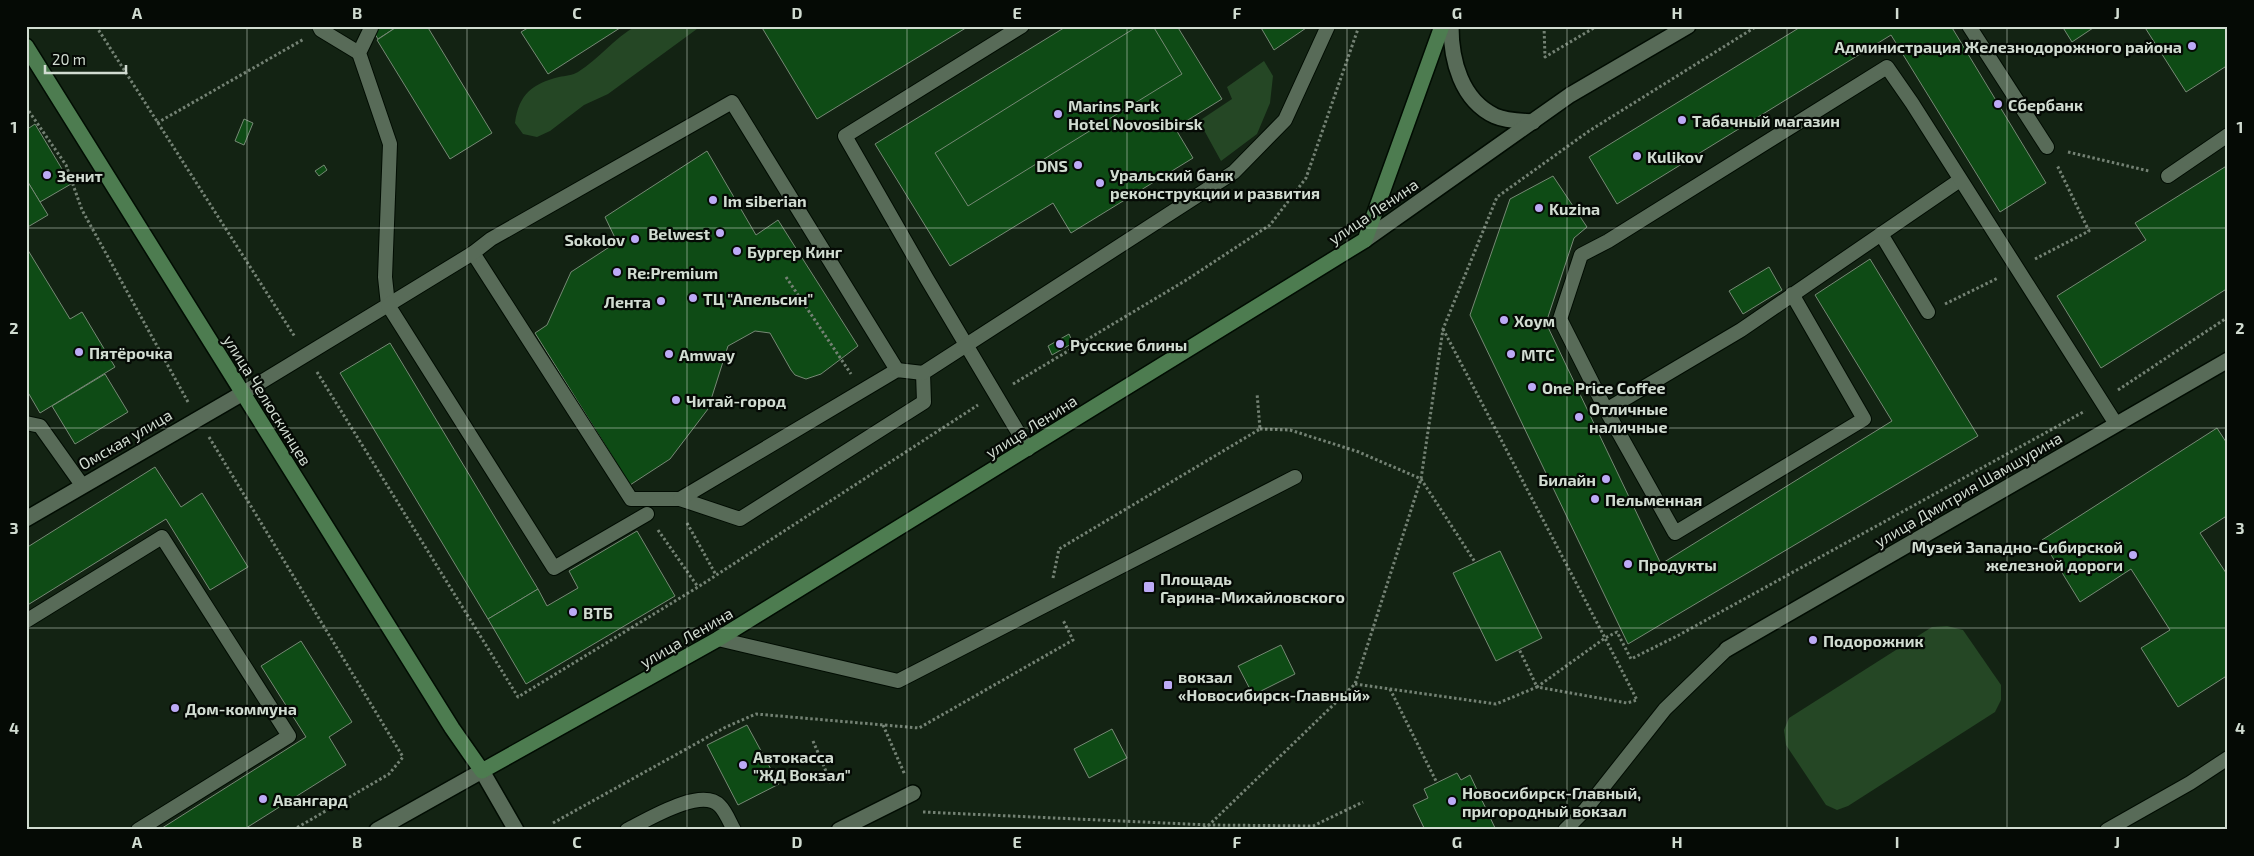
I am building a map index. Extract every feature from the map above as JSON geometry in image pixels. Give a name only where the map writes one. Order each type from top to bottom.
[{"type":"main road","points":[[1365,240],[1442,26]]},
{"type":"main road","name":"улица Челюскинцев","points":[[28,53],[452,728],[482,771]]},
{"type":"main road","name":"улица Ленина","points":[[482,771],[718,639],[1365,240]]},
{"type":"street","points":[[1451,26],[1451,42],[1458,76],[1474,101],[1494,116],[1533,122]]},
{"type":"street","name":"улица Ленина","points":[[1365,240],[1570,96],[1688,26]]},
{"type":"street","name":"улица Дмитрия Шамшурина","points":[[1727,649],[2228,360]]},
{"type":"street","name":"Омская улица","points":[[26,519],[243,393]]},
{"type":"street","name":"улица Ленина","points":[[377,830],[482,771]]},
{"type":"street","points":[[482,771],[516,830]]},
{"type":"street","points":[[838,830],[913,793]]},
{"type":"lane","points":[[1022,26],[845,136],[1028,449]]},
{"type":"lane","points":[[680,499],[896,370],[923,373],[1234,172],[1286,120],[1328,26]]},
{"type":"lane","points":[[1970,26],[2048,147]]},
{"type":"lane","points":[[320,28],[359,53],[390,144],[385,277],[388,305],[554,568],[647,514]]},
{"type":"lane","points":[[359,53],[371,28]]},
{"type":"lane","points":[[1792,294],[1864,419],[1675,533],[1606,410],[1560,319],[1581,255],[1608,241],[1887,67],[2116,424]]},
{"type":"lane","points":[[243,393],[473,253],[492,239],[732,102],[896,370]]},
{"type":"lane","points":[[2168,176],[2228,135]]},
{"type":"lane","points":[[1606,410],[1741,330],[1960,180]]},
{"type":"lane","points":[[1881,234],[1928,312]]},
{"type":"lane","points":[[473,253],[631,499],[680,499],[740,519],[924,402],[923,373]]},
{"type":"lane","points":[[26,423],[40,426],[82,485]]},
{"type":"lane","points":[[718,639],[898,681],[1295,477]]},
{"type":"lane","points":[[26,621],[162,537],[289,736],[138,830]]},
{"type":"lane","points":[[1565,830],[1585,810],[1665,708],[1727,649]]},
{"type":"lane","points":[[2107,830],[2190,783],[2228,758]]},
{"type":"lane","points":[[627,830],[690,800],[705,798],[720,805],[734,830]]},
{"type":"path","points":[[1188,279],[1270,225],[1306,178],[1359,26]]},
{"type":"path","points":[[1544,26],[1545,57],[1597,26]]},
{"type":"path","points":[[1199,830],[1209,825],[1355,684],[1421,479],[1443,329],[1497,196],[1589,131],[1757,26]]},
{"type":"path","points":[[157,123],[320,28]]},
{"type":"path","points":[[2048,147],[2168,176]]},
{"type":"path","points":[[786,277],[841,359]]},
{"type":"path","points":[[1355,684],[1496,704],[1537,687],[1605,638],[1617,632],[1631,660],[2101,402],[2228,317]]},
{"type":"path","points":[[1443,329],[1637,700],[1627,703],[1537,687]]},
{"type":"path","points":[[1257,393],[1260,429]]},
{"type":"path","points":[[1052,582],[1059,549],[1260,429],[1290,430],[1359,452],[1421,479],[1475,562]]},
{"type":"path","points":[[647,514],[698,587]]},
{"type":"path","points":[[686,522],[716,575]]},
{"type":"path","points":[[553,824],[724,728],[756,714],[919,728],[1073,640],[1063,622]]},
{"type":"path","points":[[1519,649],[1537,687]]},
{"type":"path","points":[[1390,689],[1437,783]]},
{"type":"path","points":[[883,725],[904,772]]},
{"type":"path","points":[[813,741],[831,783]]},
{"type":"path","points":[[293,830],[389,774],[403,757]]},
{"type":"path","points":[[923,814],[1209,825],[1313,826],[1363,802]]},
{"type":"green space","points":[[636,26],[701,26],[608,94],[584,105],[550,131],[537,137],[523,134],[515,123],[520,105],[528,92],[541,83],[578,72]]},
{"type":"green space","points":[[1264,61],[1273,76],[1270,103],[1257,134],[1221,161],[1199,121],[1232,99],[1227,87]]},
{"type":"green space","points":[[1947,626],[1963,630],[2001,685],[2001,700],[1995,712],[1848,806],[1837,810],[1826,805],[1786,745],[1784,730],[1789,718],[1932,627]]},
{"type":"building","points":[[370,26],[398,26],[378,39]]},
{"type":"building","points":[[398,26],[427,26],[492,133],[450,159],[377,40]]},
{"type":"building","points":[[531,26],[623,26],[548,74],[521,32]]},
{"type":"building","points":[[761,26],[969,26],[817,119]]},
{"type":"building","points":[[1067,26],[1177,26],[1222,99],[1175,128],[1193,158],[1071,233],[1053,203],[950,266],[875,144]]},
{"type":"building","name":"Marins Park Hotel Novosibirsk","points":[[1138,26],[1153,26],[1182,74],[968,206],[935,153]]},
{"type":"building","points":[[1260,26],[1309,26],[1274,50]]},
{"type":"building","points":[[1802,26],[1951,26],[2046,183],[2000,212],[1891,35],[1617,204],[1589,157]]},
{"type":"building","name":"Администрация Железнодорожного района","points":[[2062,26],[2096,26],[2072,42]]},
{"type":"building","name":"Администрация Железнодорожного района","points":[[2144,26],[2228,26],[2228,65],[2186,92]]},
{"type":"building","points":[[244,119],[253,123],[244,145],[235,141]]},
{"type":"building","points":[[35,124],[71,184],[40,202],[26,179],[26,130]]},
{"type":"building","name":"ТЦ \"Апельсин\"","points":[[707,151],[756,235],[778,220],[858,346],[821,374],[806,379],[795,375],[791,370],[770,333],[755,331],[728,346],[708,409],[670,459],[630,485],[535,333],[547,325],[571,272],[617,242],[605,217]]},
{"type":"building","points":[[324,165],[327,170],[319,176],[315,171]]},
{"type":"building","points":[[2228,165],[2228,288],[2101,368],[2057,296],[2146,240],[2135,223]]},
{"type":"building","points":[[1553,176],[1587,227],[1574,238],[1546,323],[1661,564],[1892,421],[1815,295],[1870,259],[1978,436],[1628,644],[1470,315],[1510,199]]},
{"type":"building","points":[[26,179],[48,215],[26,228]]},
{"type":"building","points":[[26,247],[70,319],[82,312],[115,367],[40,413],[26,389]]},
{"type":"building","points":[[1769,267],[1782,290],[1743,314],[1729,291]]},
{"type":"building","name":"Русские блины","points":[[1069,334],[1073,343],[1052,355],[1048,346]]},
{"type":"building","points":[[390,343],[538,589],[488,619],[340,373]]},
{"type":"building","points":[[105,374],[128,412],[75,444],[52,406]]},
{"type":"building","name":"Музей Западно-Сибирской железной дороги","points":[[2217,428],[2228,445],[2228,515],[2200,533],[2228,576],[2228,675],[2178,707],[2141,648],[2170,630],[2131,569],[2080,602],[2042,540]]},
{"type":"building","points":[[155,467],[181,507],[202,493],[248,567],[210,590],[166,519],[26,606],[26,548]]},
{"type":"building","name":"ВТБ","points":[[637,531],[675,596],[526,684],[488,619],[538,589],[547,606],[578,588],[569,571]]},
{"type":"building","points":[[1500,551],[1542,638],[1496,661],[1453,573]]},
{"type":"building","points":[[301,641],[352,722],[329,737],[346,765],[243,830],[159,830],[306,737],[261,666]]},
{"type":"building","points":[[1281,645],[1295,674],[1253,695],[1238,666]]},
{"type":"building","name":"Автокасса \"ЖД Вокзал\"","points":[[747,725],[779,784],[738,805],[707,745]]},
{"type":"building","points":[[1112,729],[1127,758],[1089,778],[1074,749]]},
{"type":"building","name":"Новосибирск-Главный, пригородный вокзал","points":[[1457,773],[1461,780],[1470,775],[1496,830],[1425,830],[1413,805],[1428,798],[1424,789]]},
{"type":"place","name":"Администрация Железнодорожного района","points":[[2192,46]]},
{"type":"place","name":"Сбербанк","points":[[1998,104]]},
{"type":"place","name":"Marins Park Hotel Novosibirsk","points":[[1058,114]]},
{"type":"place","name":"Табачный магазин","points":[[1682,120]]},
{"type":"place","name":"Kulikov","points":[[1637,156]]},
{"type":"place","name":"DNS","points":[[1078,165]]},
{"type":"place","name":"Зенит","points":[[47,175]]},
{"type":"place","name":"Уральский банк реконструкции и развития","points":[[1100,183]]},
{"type":"place","name":"Im siberian","points":[[713,200]]},
{"type":"place","name":"Kuzina","points":[[1539,208]]},
{"type":"place","name":"Belwest","points":[[720,233]]},
{"type":"place","name":"Sokolov","points":[[635,239]]},
{"type":"place","name":"Бургер Кинг","points":[[737,251]]},
{"type":"place","name":"Re:Premium","points":[[617,272]]},
{"type":"place","name":"ТЦ \"Апельсин\"","points":[[693,298]]},
{"type":"place","name":"Лента","points":[[661,301]]},
{"type":"place","name":"Хоум","points":[[1504,320]]},
{"type":"place","name":"Русские блины","points":[[1060,344]]},
{"type":"place","name":"Пятёрочка","points":[[79,352]]},
{"type":"place","name":"Amway","points":[[669,354]]},
{"type":"place","name":"МТС","points":[[1511,354]]},
{"type":"place","name":"One Price Coffee","points":[[1532,387]]},
{"type":"place","name":"Читай-город","points":[[676,400]]},
{"type":"place","name":"Отличные наличные","points":[[1579,417]]},
{"type":"place","name":"Билайн","points":[[1606,479]]},
{"type":"place","name":"Пельменная","points":[[1595,499]]},
{"type":"place","name":"Музей Западно-Сибирской железной дороги","points":[[2133,555]]},
{"type":"place","name":"Продукты","points":[[1628,564]]},
{"type":"place","name":"Площадь Гарина-Михайловского","points":[[1149,587]]},
{"type":"place","name":"ВТБ","points":[[573,612]]},
{"type":"place","name":"Подорожник","points":[[1813,640]]},
{"type":"place","name":"вокзал «Новосибирск-Главный»","points":[[1168,685]]},
{"type":"place","name":"Дом-коммуна","points":[[175,708]]},
{"type":"place","name":"Автокасса \"ЖД Вокзал\"","points":[[743,765]]},
{"type":"place","name":"Авангард","points":[[263,799]]},
{"type":"place","name":"Новосибирск-Главный, пригородный вокзал","points":[[1452,801]]}]
